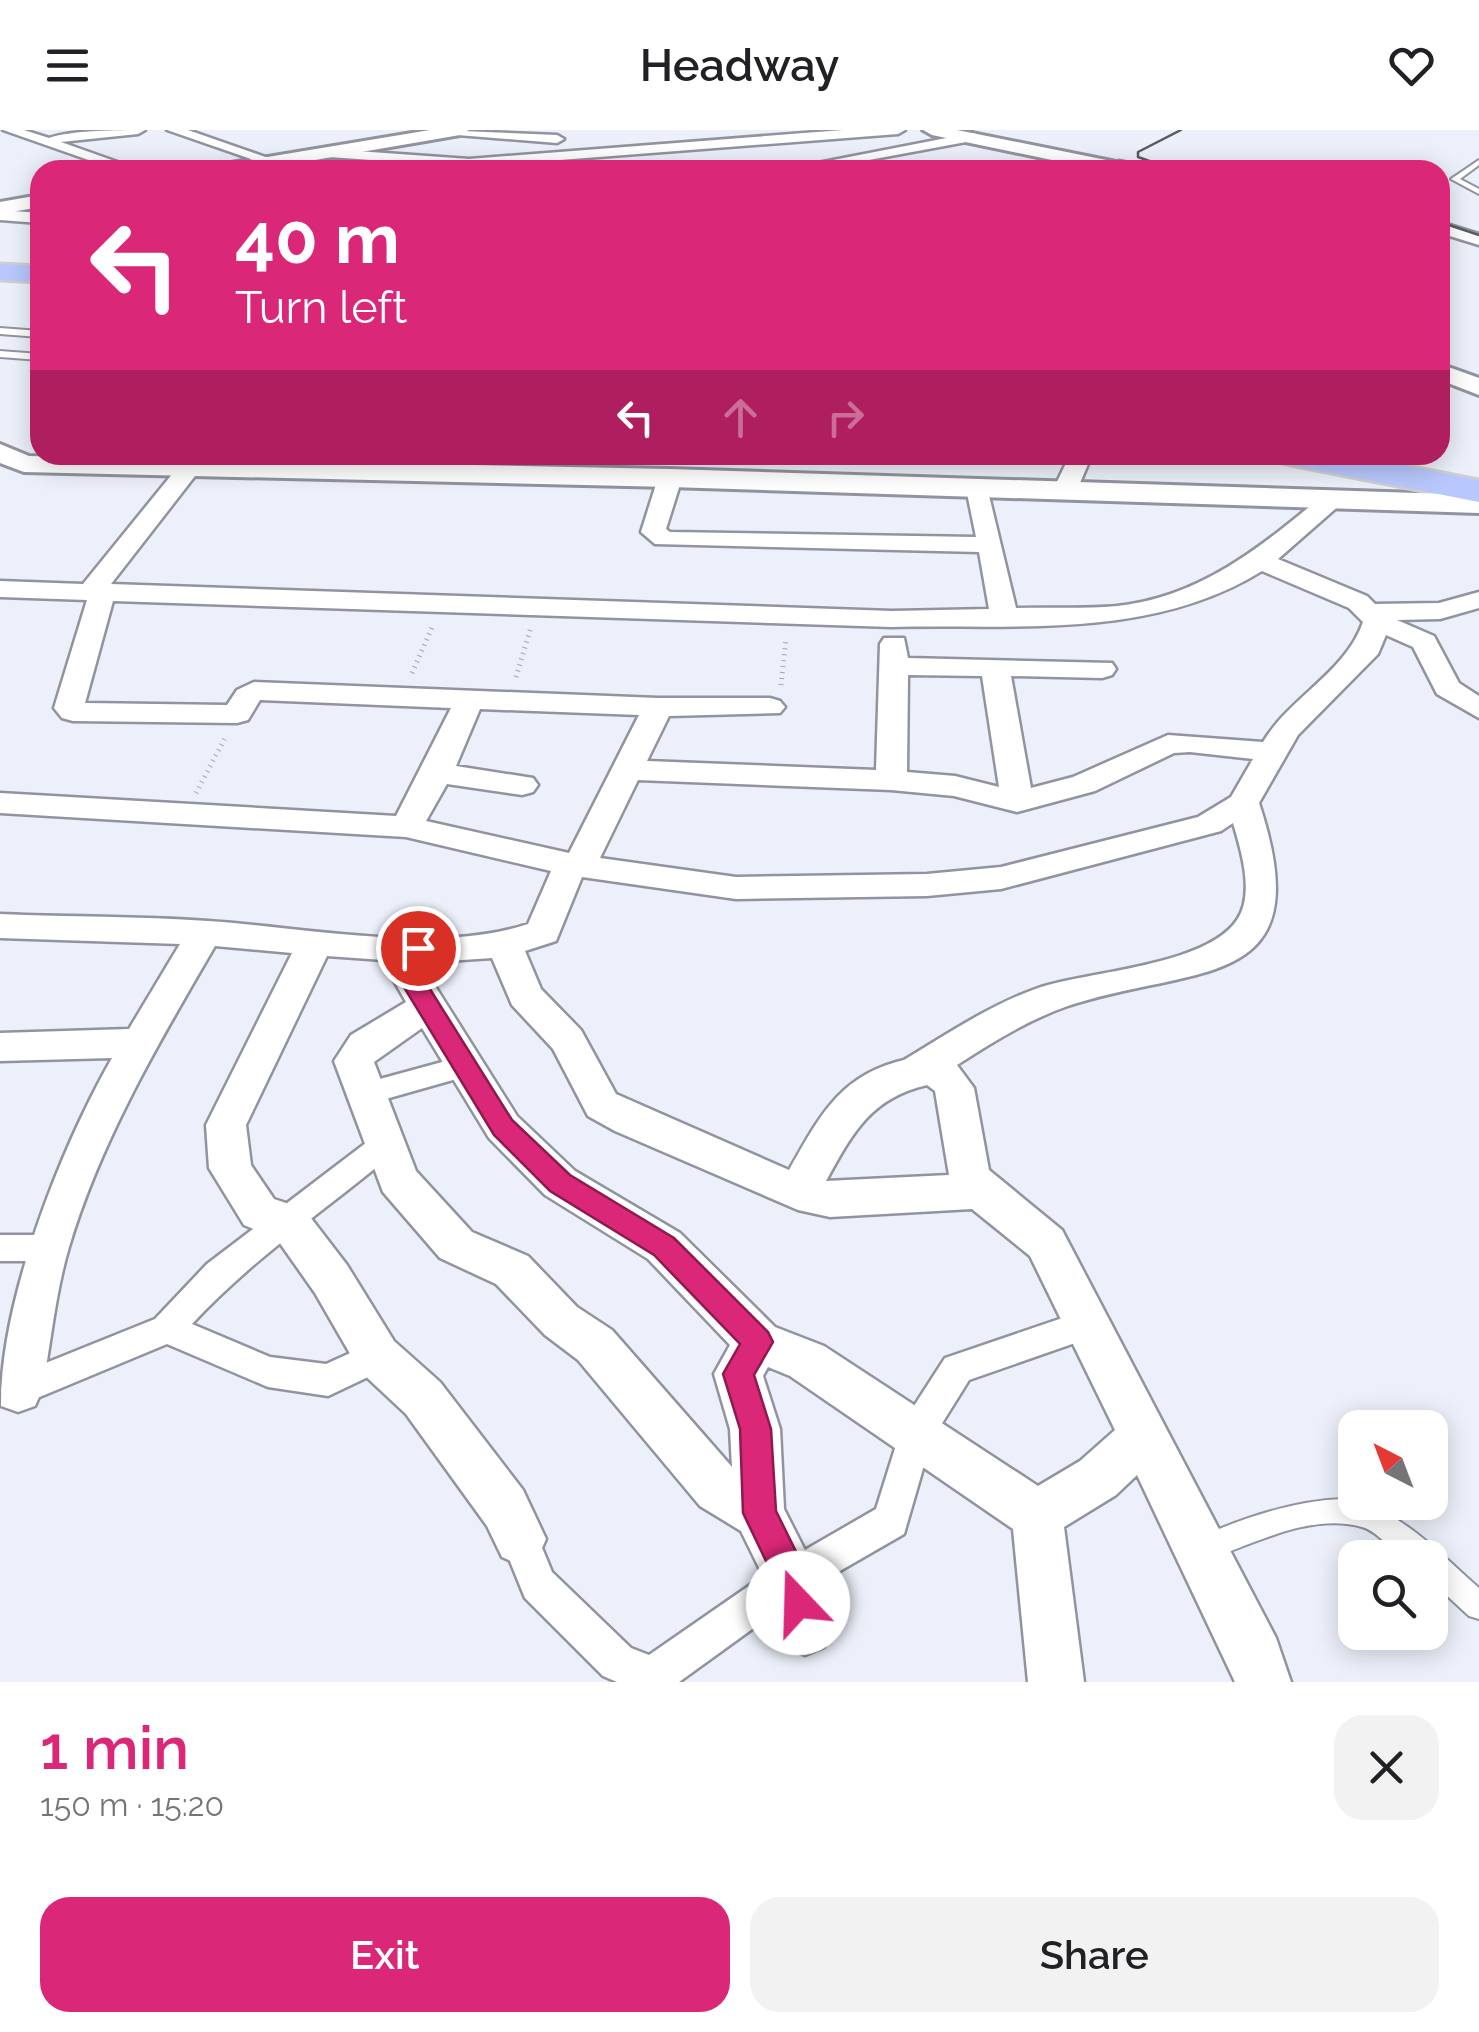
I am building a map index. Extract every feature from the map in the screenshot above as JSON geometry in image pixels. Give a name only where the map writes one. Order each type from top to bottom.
[{"type":"main road","points":[[0,272],[30,274]]},
{"type":"main road","points":[[1339,465],[1372,475],[1479,491]]},
{"type":"street","points":[[10,130],[101,160]]},
{"type":"street","points":[[40,140],[61,130]]},
{"type":"street","points":[[14,147],[40,140],[138,130]]},
{"type":"street","points":[[174,130],[267,160]]},
{"type":"street","points":[[445,130],[682,148]]},
{"type":"street","points":[[285,160],[456,130]]},
{"type":"street","points":[[456,130],[468,160]]},
{"type":"street","points":[[730,144],[744,130]]},
{"type":"street","points":[[541,160],[898,130]]},
{"type":"street","points":[[932,130],[1075,160]]},
{"type":"street","points":[[845,160],[972,137]]},
{"type":"street","points":[[329,153],[405,160]]},
{"type":"street","points":[[0,208],[30,203]]},
{"type":"street","points":[[0,216],[30,218]]},
{"type":"street","points":[[1450,230],[1479,241]]},
{"type":"street","points":[[1450,243],[1479,241]]},
{"type":"street","points":[[1450,375],[1479,387]]},
{"type":"street","points":[[0,452],[30,464]]},
{"type":"street","points":[[66,465],[1334,498]]},
{"type":"street","points":[[314,472],[325,465]]},
{"type":"street","points":[[1064,492],[1076,465]]},
{"type":"street","points":[[190,468],[97,590],[70,711],[237,714],[254,691],[658,707],[770,707]]},
{"type":"street","points":[[0,589],[892,618],[1118,614],[1201,594],[1260,561],[1334,498],[1372,475],[1479,504]]},
{"type":"street","points":[[670,478],[652,532],[664,540],[991,545]]},
{"type":"street","points":[[978,488],[1005,619]]},
{"type":"street","points":[[1260,561],[1340,593],[1373,616],[1424,642],[1447,688],[1479,709]]},
{"type":"street","points":[[1373,616],[1440,611],[1479,600]]},
{"type":"street","points":[[0,803],[406,827],[574,865],[736,888],[927,885],[1001,878],[1209,824],[1244,803],[1272,752],[1309,704],[1368,648],[1373,616]]},
{"type":"street","points":[[891,780],[895,666],[892,618]]},
{"type":"street","points":[[895,666],[1102,669]]},
{"type":"street","points":[[995,668],[1017,802]]},
{"type":"street","points":[[406,827],[437,773],[469,701]]},
{"type":"street","points":[[0,926],[205,933],[455,950],[534,936],[548,928],[574,865],[658,707]]},
{"type":"street","points":[[627,770],[891,780],[955,786],[1017,802],[1084,784],[1168,744],[1190,742],[1272,752]]},
{"type":"street","points":[[437,773],[522,785]]},
{"type":"street","points":[[918,1072],[1002,1021],[1051,998],[1161,974],[1222,950],[1250,930],[1259,908],[1260,872],[1244,803]]},
{"type":"street","points":[[18,1390],[47,1248],[96,1129],[138,1044],[205,933]]},
{"type":"street","points":[[316,940],[226,1126],[230,1168],[259,1212],[274,1221],[289,1222],[331,1279],[377,1356],[423,1398],[505,1508],[538,1586],[617,1662],[650,1676],[689,1654],[792,1578],[891,1521],[915,1435],[957,1369],[1086,1325]]},
{"type":"street","points":[[504,943],[526,996],[567,1040],[602,1105],[628,1120],[798,1193],[830,1199],[980,1192]]},
{"type":"street","points":[[418,948],[411,979],[464,1067],[503,1128],[560,1183],[664,1246],[758,1342],[807,1361],[1037,1514]]},
{"type":"street","points":[[428,1006],[365,1045],[354,1061],[398,1180],[456,1246],[512,1270],[561,1321],[595,1346],[718,1489],[759,1513]]},
{"type":"street","points":[[0,1046],[138,1044]]},
{"type":"street","points":[[368,1093],[464,1067]]},
{"type":"street","points":[[798,1193],[842,1114],[897,1077],[937,1070],[954,1088],[969,1174],[980,1192],[1046,1243],[1141,1439],[1256,1658],[1263,1682]]},
{"type":"street","points":[[18,1390],[167,1329],[218,1274],[257,1240],[289,1222],[385,1144]]},
{"type":"street","points":[[0,1248],[47,1248]]},
{"type":"street","points":[[167,1329],[268,1372],[328,1380],[377,1356]]},
{"type":"street","points":[[758,1342],[738,1374],[756,1429],[759,1513],[792,1578],[805,1628]]},
{"type":"street","points":[[1037,1514],[1098,1478],[1141,1439]]},
{"type":"street","points":[[1037,1514],[1056,1682]]},
{"type":"lane","points":[[1479,162],[1456,179],[1479,192]]},
{"type":"lane","points":[[0,331],[30,333]]},
{"type":"lane","points":[[0,354],[30,356]]},
{"type":"lane","points":[[1198,1550],[1320,1512],[1363,1514],[1406,1540]]},
{"type":"lane","points":[[1448,1578],[1479,1606]]},
{"type":"path","points":[[401,697],[443,602]]},
{"type":"path","points":[[509,702],[537,605]]},
{"type":"path","points":[[770,707],[779,699],[788,615]]},
{"type":"path","points":[[185,813],[237,714]]},
{"type":"tram line","points":[[1147,160],[1138,157],[1138,152],[1181,130]]},
{"type":"tram line","points":[[1450,225],[1479,235]]},
{"type":"route","points":[[418,948],[411,979],[503,1128],[560,1183],[664,1246],[758,1342],[738,1374],[756,1429],[759,1513],[792,1578],[798,1603]]}]
